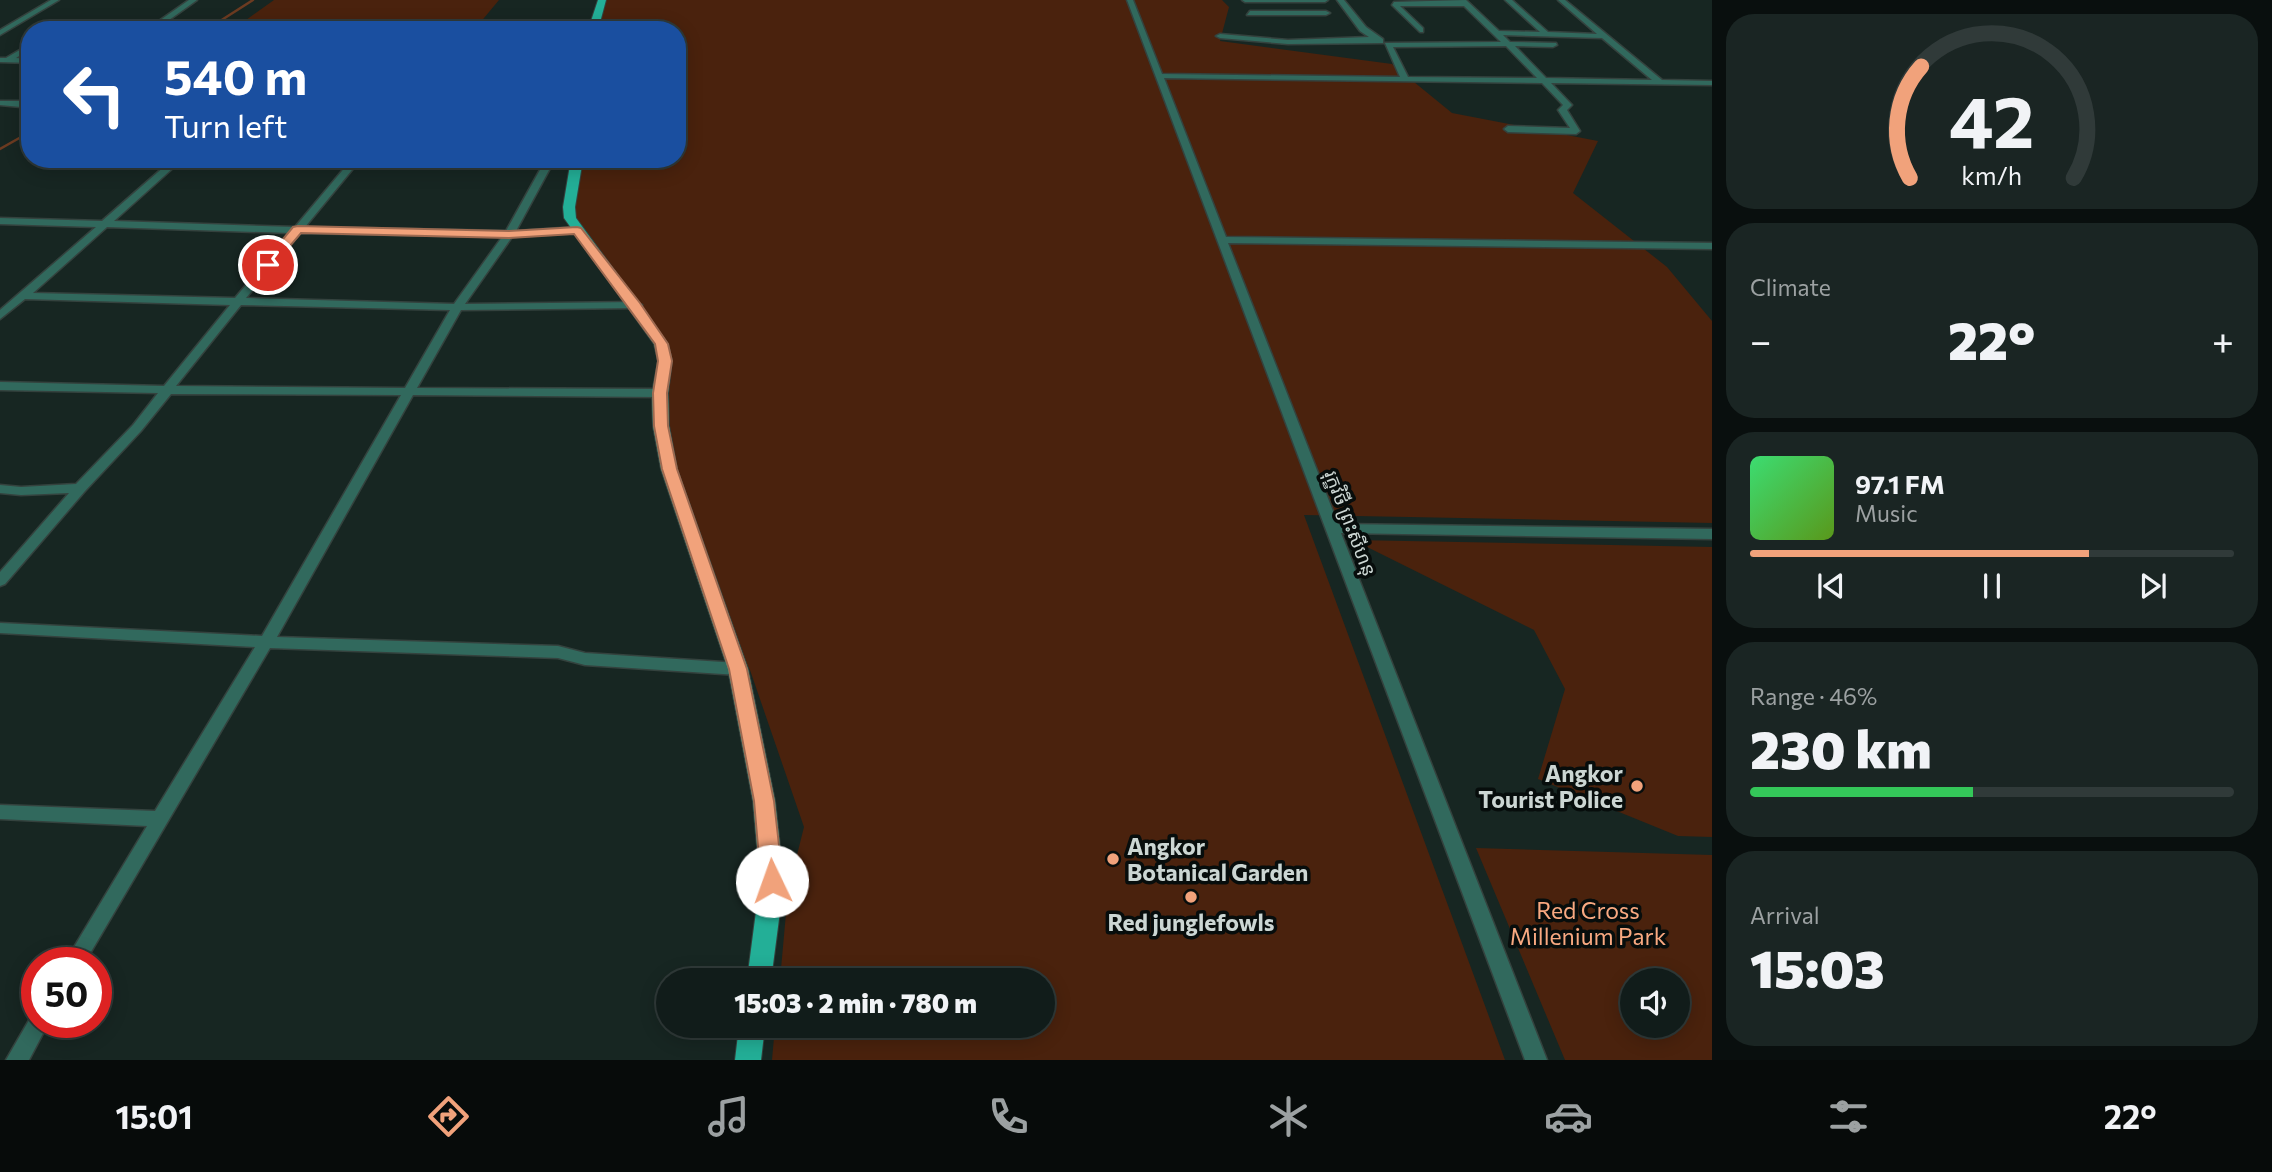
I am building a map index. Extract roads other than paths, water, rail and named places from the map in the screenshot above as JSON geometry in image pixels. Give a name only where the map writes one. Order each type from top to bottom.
[{"type":"main road","points":[[596,21],[602,0]]},
{"type":"main road","points":[[576,168],[569,207],[570,218],[661,344],[665,361],[660,393],[661,426],[669,469],[738,669],[770,843],[772,881],[761,968]]},
{"type":"main road","points":[[748,1060],[751,1038]]},
{"type":"street","points":[[0,19],[23,20],[56,0]]},
{"type":"street","points":[[163,21],[194,0]]},
{"type":"street","name":"រុក្ខវិថី ព្រះសីហនុ","points":[[1130,0],[1536,1060]]},
{"type":"street","points":[[1255,39],[1246,1],[1325,0]]},
{"type":"street","points":[[1340,0],[1363,29],[1388,46],[1405,79]]},
{"type":"street","points":[[1508,0],[1545,33]]},
{"type":"street","points":[[1561,0],[1661,83]]},
{"type":"street","points":[[1420,30],[1394,4],[1464,2],[1568,105],[1562,110],[1576,131],[1508,129]]},
{"type":"street","points":[[1250,13],[1326,13]]},
{"type":"street","points":[[0,33],[21,21]]},
{"type":"street","points":[[1496,33],[1602,36]]},
{"type":"street","points":[[1220,36],[1298,42],[1377,39]]},
{"type":"street","points":[[1388,46],[1553,45]]},
{"type":"street","points":[[4,60],[21,51]]},
{"type":"street","points":[[1159,76],[1712,83]]},
{"type":"street","points":[[0,103],[21,104]]},
{"type":"street","points":[[0,316],[169,168]]},
{"type":"street","points":[[0,581],[169,390],[239,300],[350,168]]},
{"type":"street","points":[[84,947],[266,642],[457,307],[509,234],[546,168]]},
{"type":"street","points":[[0,221],[104,226],[509,234],[577,230]]},
{"type":"street","points":[[1222,240],[1712,246]]},
{"type":"street","points":[[20,296],[457,307],[636,306]]},
{"type":"street","points":[[0,386],[410,393],[660,393]]},
{"type":"street","points":[[0,489],[21,491],[80,488]]},
{"type":"street","points":[[1333,528],[1712,534]]},
{"type":"street","points":[[0,628],[266,642],[558,652],[585,659],[738,669]]},
{"type":"street","points":[[0,812],[161,819]]},
{"type":"street","points":[[17,1060],[30,1038]]},
{"type":"waterway","points":[[220,21],[253,0]]},
{"type":"waterway","points":[[0,149],[21,137]]},
{"type":"place","name":"Angkor Tourist Police","points":[[1637,786]]},
{"type":"place","name":"Angkor Botanical Garden","points":[[1113,859]]},
{"type":"place","name":"Red junglefowls","points":[[1191,897]]},
{"type":"park label","name":"Red Cross Millenium Park","points":[[1588,923]]}]
